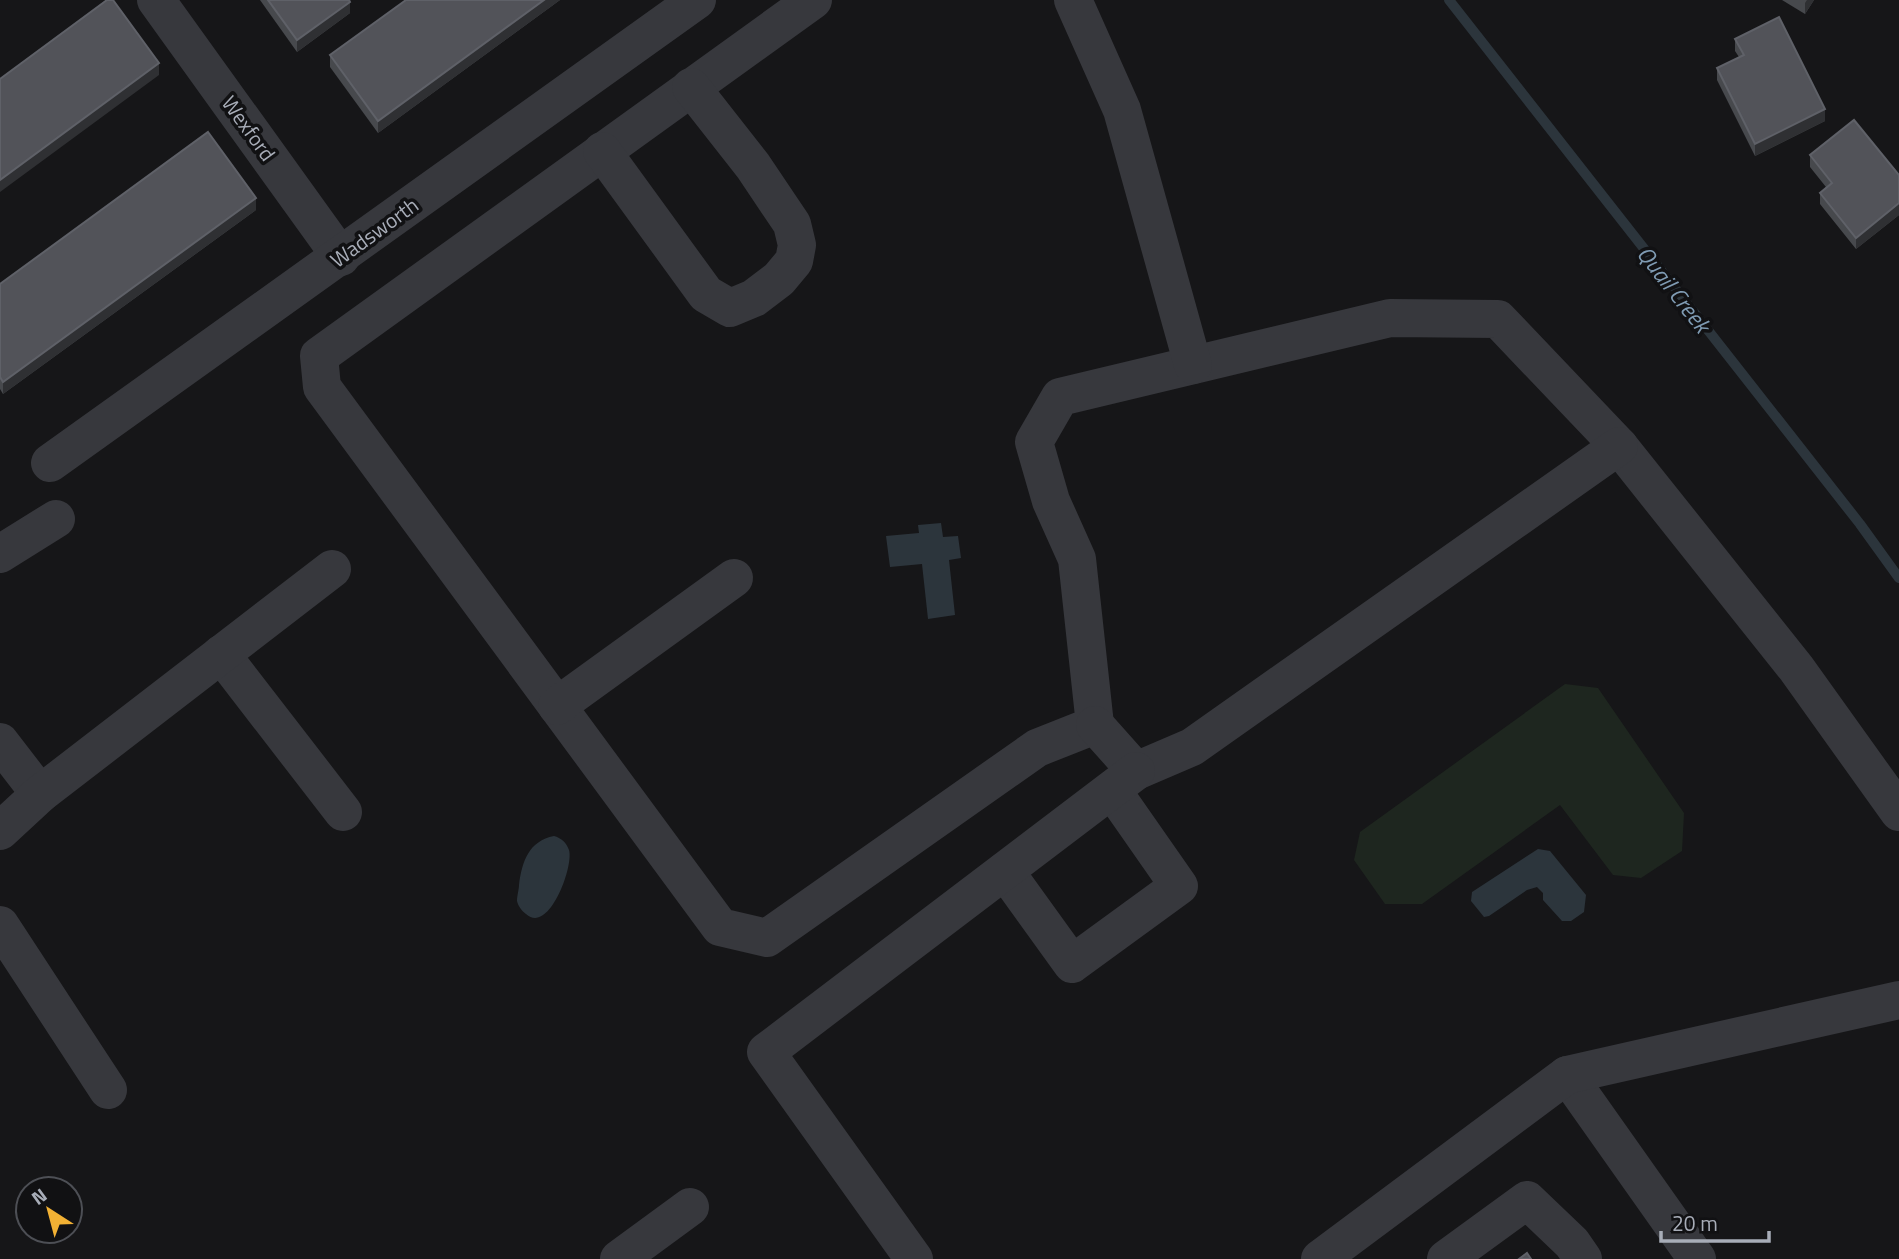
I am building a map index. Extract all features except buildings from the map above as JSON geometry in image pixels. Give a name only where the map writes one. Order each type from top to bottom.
[{"type":"street","name":"Wexford","points":[[156,0],[341,257]]},
{"type":"street","name":"Wadsworth","points":[[50,463],[697,0]]},
{"type":"street","points":[[813,0],[319,355],[322,387],[720,927],[766,937],[1037,748],[1095,725]]},
{"type":"street","points":[[1073,0],[1122,110],[1193,365]]},
{"type":"street","points":[[602,151],[706,294],[730,308],[754,298],[779,279],[794,261],[797,246],[792,224],[753,166],[691,86]]},
{"type":"street","points":[[1005,871],[1072,964],[1179,886],[1095,725],[1077,559],[1051,502],[1034,442],[1060,397],[1390,318],[1498,319],[1619,446],[1796,668],[1899,812]]},
{"type":"street","points":[[914,1259],[766,1052],[1124,781],[1192,747],[1619,446]]},
{"type":"street","points":[[0,554],[56,519]]},
{"type":"street","points":[[0,831],[40,794],[331,569]]},
{"type":"street","points":[[557,706],[734,578]]},
{"type":"street","points":[[221,653],[343,812]]},
{"type":"street","points":[[0,743],[40,794]]},
{"type":"street","points":[[0,925],[108,1090]]},
{"type":"street","points":[[1320,1259],[1567,1074],[1899,1000]]},
{"type":"street","points":[[1567,1074],[1697,1259]]},
{"type":"street","points":[[1446,1259],[1527,1200],[1572,1243],[1583,1259]]},
{"type":"street","points":[[619,1259],[690,1207]]},
{"type":"shaded area","points":[[941,523],[943,537],[958,536],[961,558],[949,560],[955,615],[928,619],[922,564],[890,567],[886,536],[919,533],[918,525]]},
{"type":"shaded area","points":[[1565,684],[1598,688],[1684,813],[1682,851],[1641,878],[1613,875],[1560,805],[1422,904],[1385,904],[1354,860],[1360,832]]},
{"type":"shaded area","points":[[554,836],[563,841],[569,850],[568,870],[551,907],[535,918],[519,907],[517,901],[520,876],[528,853],[533,847],[538,842]]},
{"type":"shaded area","points":[[1538,849],[1550,851],[1586,895],[1584,912],[1571,921],[1562,921],[1543,900],[1543,893],[1537,887],[1527,890],[1484,917],[1471,901],[1472,892]]},
{"type":"waterway","name":"Quail Creek","points":[[1449,0],[1860,524],[1899,578]]}]
